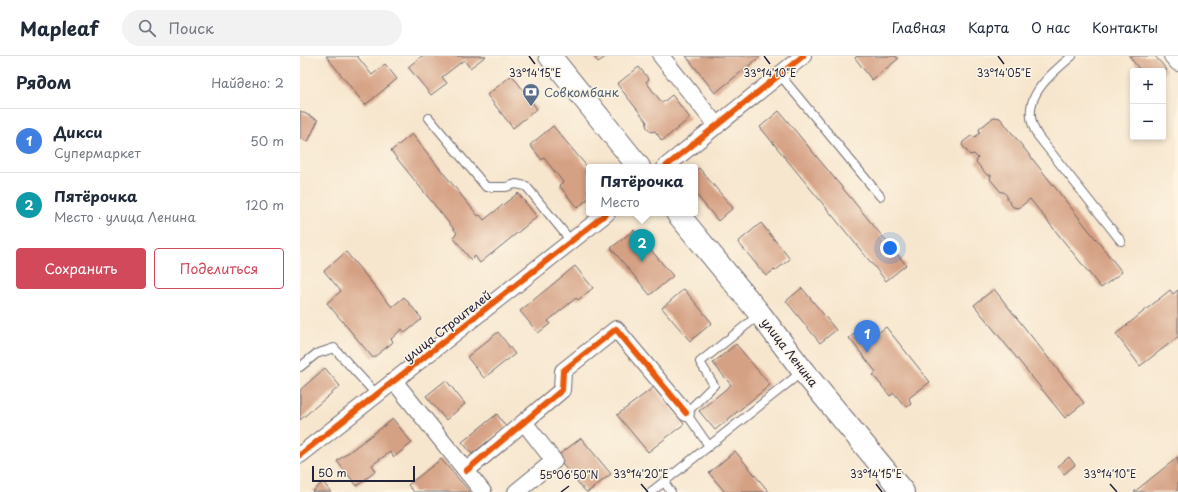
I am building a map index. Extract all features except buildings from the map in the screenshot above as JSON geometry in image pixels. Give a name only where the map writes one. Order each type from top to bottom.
[{"type":"main road","points":[[550,56],[637,164]]},
{"type":"main road","name":"улица Ленина","points":[[678,216],[760,314],[803,371],[902,492]]},
{"type":"street","points":[[661,56],[717,126]]},
{"type":"street","points":[[669,164],[803,56]]},
{"type":"street","points":[[1172,56],[1178,63]]},
{"type":"street","name":"улица Строителей","points":[[300,455],[603,216]]},
{"type":"street","points":[[466,471],[562,390],[562,371],[616,330],[686,413]]},
{"type":"street","points":[[394,381],[483,492]]},
{"type":"street","points":[[516,492],[554,461],[524,422]]},
{"type":"lane","points":[[1072,56],[1048,77],[1037,91],[1031,104],[1033,128],[1121,241]]},
{"type":"lane","points":[[780,75],[880,196]]},
{"type":"lane","points":[[429,118],[486,187],[506,187],[516,184],[526,186],[571,241]]},
{"type":"lane","points":[[709,446],[686,413],[714,385],[700,362],[760,314]]},
{"type":"lane","points":[[300,367],[316,354],[334,348],[377,395]]},
{"type":"lane","points":[[652,492],[803,371]]},
{"type":"lane","points":[[664,482],[671,492]]},
{"type":"cycle path","points":[[669,164],[803,56]]},
{"type":"cycle path","points":[[300,455],[603,216]]},
{"type":"cycle path","points":[[466,471],[562,390],[563,371],[616,329],[686,413]]},
{"type":"place","name":"Совкомбанк","points":[[531,107]]},
{"type":"place","name":"Пятёрочка","points":[[642,262]]},
{"type":"place","name":"Дикси","points":[[867,353]]}]
